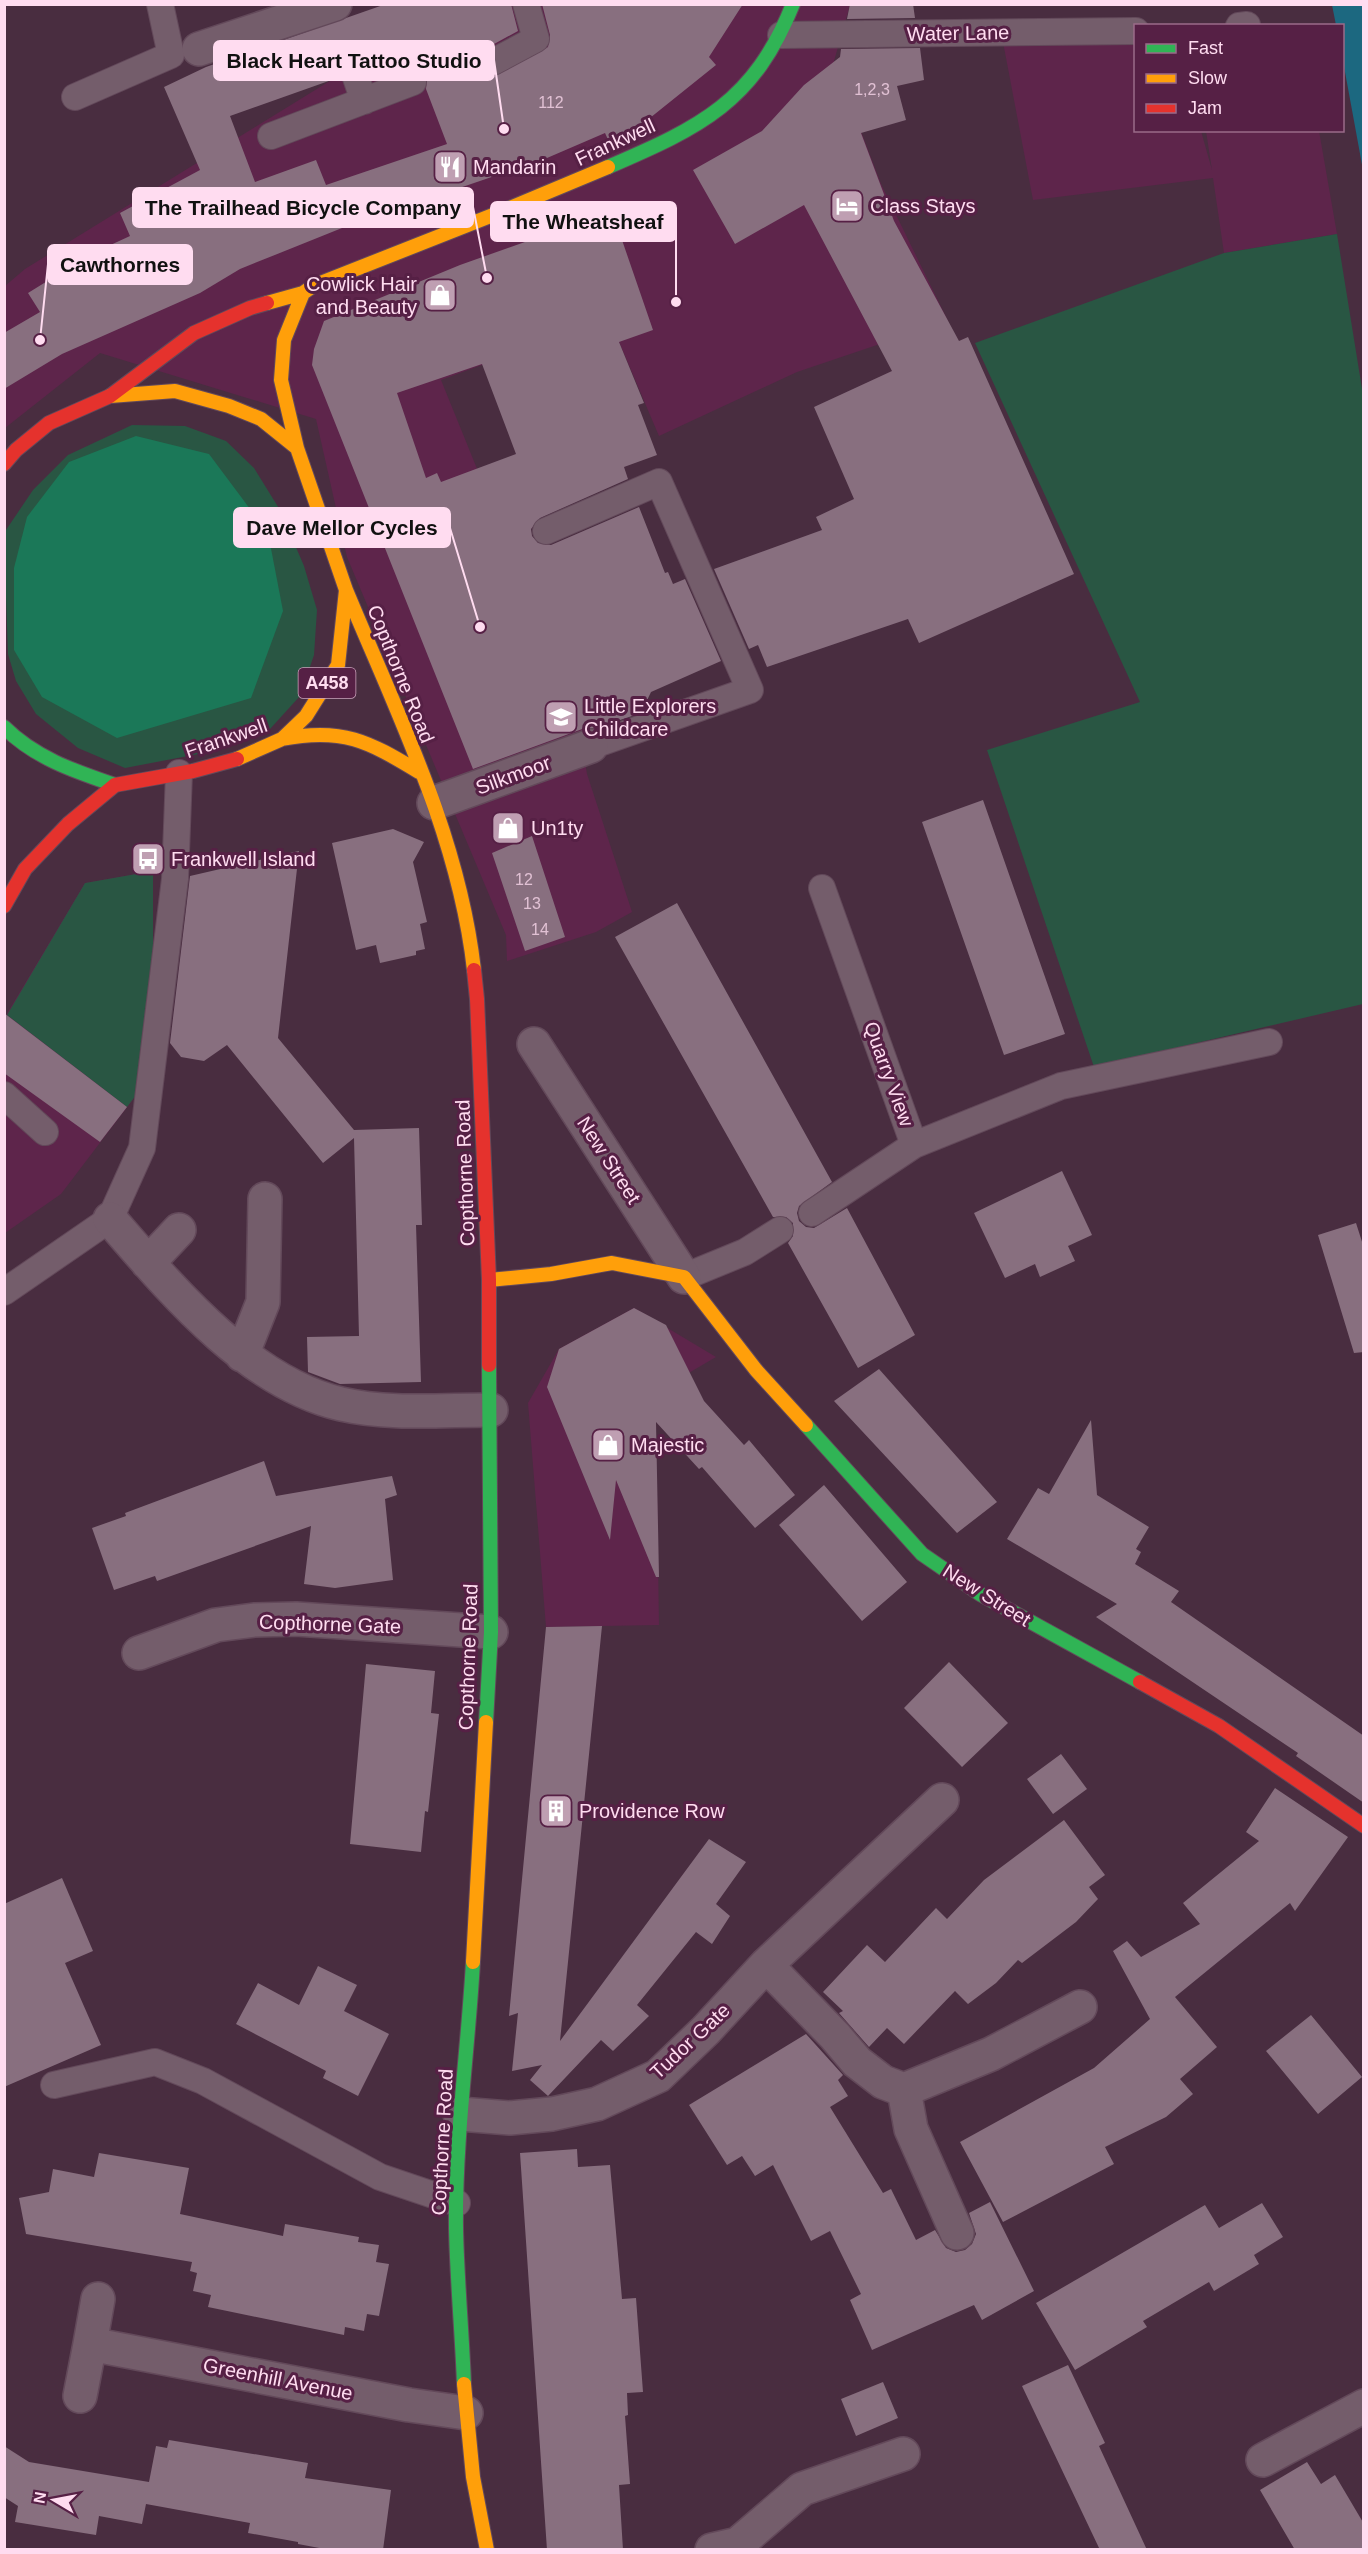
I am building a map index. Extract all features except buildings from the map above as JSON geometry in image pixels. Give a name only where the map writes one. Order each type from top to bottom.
[{"type":"main road","name":"Frankwell","points":[[4,464],[16,450],[48,423],[110,396],[194,333],[250,308],[303,293],[313,286],[565,186],[642,152],[710,116],[745,87],[781,34],[794,4]]},
{"type":"main road","name":"Frankwell","points":[[4,727],[15,739],[39,754],[71,770],[115,785],[179,774],[235,760],[282,739],[306,716],[338,665],[346,590],[297,448],[281,380],[284,340],[303,293]]},
{"type":"main road","name":"Frankwell","points":[[110,396],[175,391],[229,406],[261,419],[297,448]]},
{"type":"main road","name":"Copthorne Road","points":[[346,590],[419,772],[434,803],[456,876],[471,946],[481,1075],[489,1280],[491,1632],[470,2022],[460,2114],[457,2203],[466,2413],[473,2477],[487,2550]]},
{"type":"main road","name":"Copthorne Road","points":[[282,739],[314,732],[340,735],[379,747],[419,772]]},
{"type":"main road","name":"Frankwell","points":[[4,906],[25,869],[68,824],[115,785]]},
{"type":"main road","points":[[489,1280],[551,1274],[612,1263],[684,1277]]},
{"type":"main road","name":"New Street","points":[[684,1277],[756,1370],[922,1554],[980,1594],[1220,1726],[1364,1826]]},
{"type":"street","points":[[185,52],[334,11]]},
{"type":"street","name":"Silkmoor","points":[[434,803],[591,746]]},
{"type":"street","name":"New Street","points":[[534,1044],[684,1277]]},
{"type":"street","points":[[242,1355],[263,1302],[265,1199]]},
{"type":"street","points":[[110,1219],[173,1291],[242,1355],[298,1388],[340,1404],[385,1410],[490,1410]]},
{"type":"street","points":[[148,1263],[179,1230]]},
{"type":"street","name":"Copthorne Gate","points":[[139,1653],[216,1625],[254,1620],[296,1619],[491,1632]]},
{"type":"street","name":"Tudor Gate","points":[[460,2114],[510,2118],[552,2114],[597,2104],[658,2076],[706,2030],[766,1965],[942,1800]]},
{"type":"street","points":[[766,1965],[857,2062],[883,2082],[904,2090],[991,2054],[1080,2007]]},
{"type":"street","points":[[904,2090],[911,2129],[957,2233]]},
{"type":"street","points":[[80,2396],[98,2300]]},
{"type":"street","name":"Greenhill Avenue","points":[[90,2344],[466,2413]]},
{"type":"street","points":[[1263,2460],[1364,2406]]},
{"type":"street","points":[[712,2550],[738,2544],[802,2489],[903,2454]]},
{"type":"lane","points":[[75,97],[185,52],[160,4]]},
{"type":"lane","points":[[493,62],[536,39],[526,4]]},
{"type":"lane","name":"Water Lane","points":[[781,34],[1134,31]]},
{"type":"lane","points":[[354,72],[364,101]]},
{"type":"lane","points":[[271,135],[413,82]]},
{"type":"lane","points":[[546,531],[659,482],[750,690],[591,746]]},
{"type":"lane","points":[[4,1292],[110,1219],[142,1148],[175,879],[179,774]]},
{"type":"lane","name":"Quarry View","points":[[812,1213],[914,1145],[822,888]]},
{"type":"lane","points":[[914,1145],[1061,1086],[1269,1042]]},
{"type":"lane","points":[[4,1095],[45,1132]]},
{"type":"lane","points":[[684,1277],[745,1252],[780,1230]]},
{"type":"lane","points":[[54,2085],[155,2062],[203,2081],[380,2178],[457,2203]]},
{"type":"shaded area","points":[[453,5],[850,5],[834,61],[881,184],[948,321],[797,372],[659,436],[619,342],[498,359],[441,380],[553,656],[582,645],[613,726],[581,738],[587,774],[632,912],[596,932],[507,961],[506,935],[347,557],[316,419],[100,353],[5,428],[5,286],[25,269]]},
{"type":"shaded area","points":[[1134,40],[1134,132],[1201,132],[1212,170],[1206,132],[1319,132],[1337,234],[1224,253],[1213,178],[1033,200],[1003,42]]},
{"type":"shaded area","points":[[153,871],[137,1094],[61,1194],[5,1233],[5,1017],[85,883]]},
{"type":"shaded area","points":[[634,1308],[716,1357],[634,1405],[657,1494],[659,1625],[546,1627],[528,1403],[559,1349]]},
{"type":"green space","points":[[1337,234],[1364,401],[1363,1004],[1094,1067],[987,750],[1140,702],[975,343],[1224,253]]},
{"type":"green space","points":[[132,425],[185,426],[226,441],[254,468],[280,510],[304,566],[317,610],[314,655],[300,696],[270,729],[214,751],[125,768],[78,748],[36,714],[16,681],[8,654],[5,569],[6,530],[33,490],[68,455]]},
{"type":"green space","points":[[136,436],[209,454],[268,533],[283,611],[251,698],[117,738],[42,697],[14,650],[14,568],[27,517],[69,462]]},
{"type":"green space","points":[[153,871],[153,995],[137,1094],[127,1107],[7,1015],[85,883]]},
{"type":"water","points":[[1332,5],[1363,5],[1363,170],[1344,66],[1344,24],[1336,24]]},
{"type":"traffic: fast","points":[[608,167],[671,138],[697,124],[721,107],[742,88],[761,65],[778,38],[793,4]]},
{"type":"traffic: fast","points":[[4,727],[42,755],[70,769],[115,785]]},
{"type":"traffic: fast","points":[[486,1722],[491,1632],[489,1365]]},
{"type":"traffic: fast","points":[[806,1425],[922,1554],[980,1594],[1140,1682]]},
{"type":"traffic: fast","points":[[464,2384],[456,2195],[473,1962]]},
{"type":"traffic: slow","points":[[267,303],[303,293],[313,286],[608,167]]},
{"type":"traffic: slow","points":[[237,759],[282,739],[306,716],[338,665],[346,590],[297,448],[281,380],[284,340],[303,293]]},
{"type":"traffic: slow","points":[[110,396],[175,391],[229,406],[261,419],[297,448]]},
{"type":"traffic: slow","points":[[346,590],[424,776],[440,823],[455,871],[474,970]]},
{"type":"traffic: slow","points":[[282,739],[322,735],[354,739],[385,752],[419,772]]},
{"type":"traffic: slow","points":[[489,1280],[551,1274],[612,1263],[684,1277],[756,1370],[806,1425]]},
{"type":"traffic: slow","points":[[473,1962],[486,1722]]},
{"type":"traffic: slow","points":[[464,2384],[473,2477],[487,2550]]},
{"type":"traffic: jam","points":[[4,464],[16,450],[49,423],[110,396],[194,333],[250,308],[267,303]]},
{"type":"traffic: jam","points":[[4,906],[25,869],[68,824],[115,785],[193,771],[237,759]]},
{"type":"traffic: jam","points":[[474,970],[489,1280],[489,1365]]},
{"type":"traffic: jam","points":[[1140,1682],[1219,1726],[1364,1826]]},
{"type":"place","name":"Black Heart Tattoo Studio","points":[[504,129]]},
{"type":"place","name":"Mandarin","points":[[450,167]]},
{"type":"place","name":"Class Stays","points":[[847,206]]},
{"type":"place","name":"The Trailhead Bicycle Company","points":[[487,278]]},
{"type":"place","name":"Cowlick Hair and Beauty","points":[[440,295]]},
{"type":"place","name":"The Wheatsheaf","points":[[676,302]]},
{"type":"place","name":"Cawthornes","points":[[40,340]]},
{"type":"place","name":"Dave Mellor Cycles","points":[[480,627]]},
{"type":"place","name":"Little Explorers Childcare","points":[[561,717]]},
{"type":"place","name":"Un1ty","points":[[508,828]]},
{"type":"place","name":"Frankwell Island","points":[[148,859]]},
{"type":"place","name":"Majestic","points":[[608,1445]]},
{"type":"place","name":"Providence Row","points":[[556,1811]]}]
